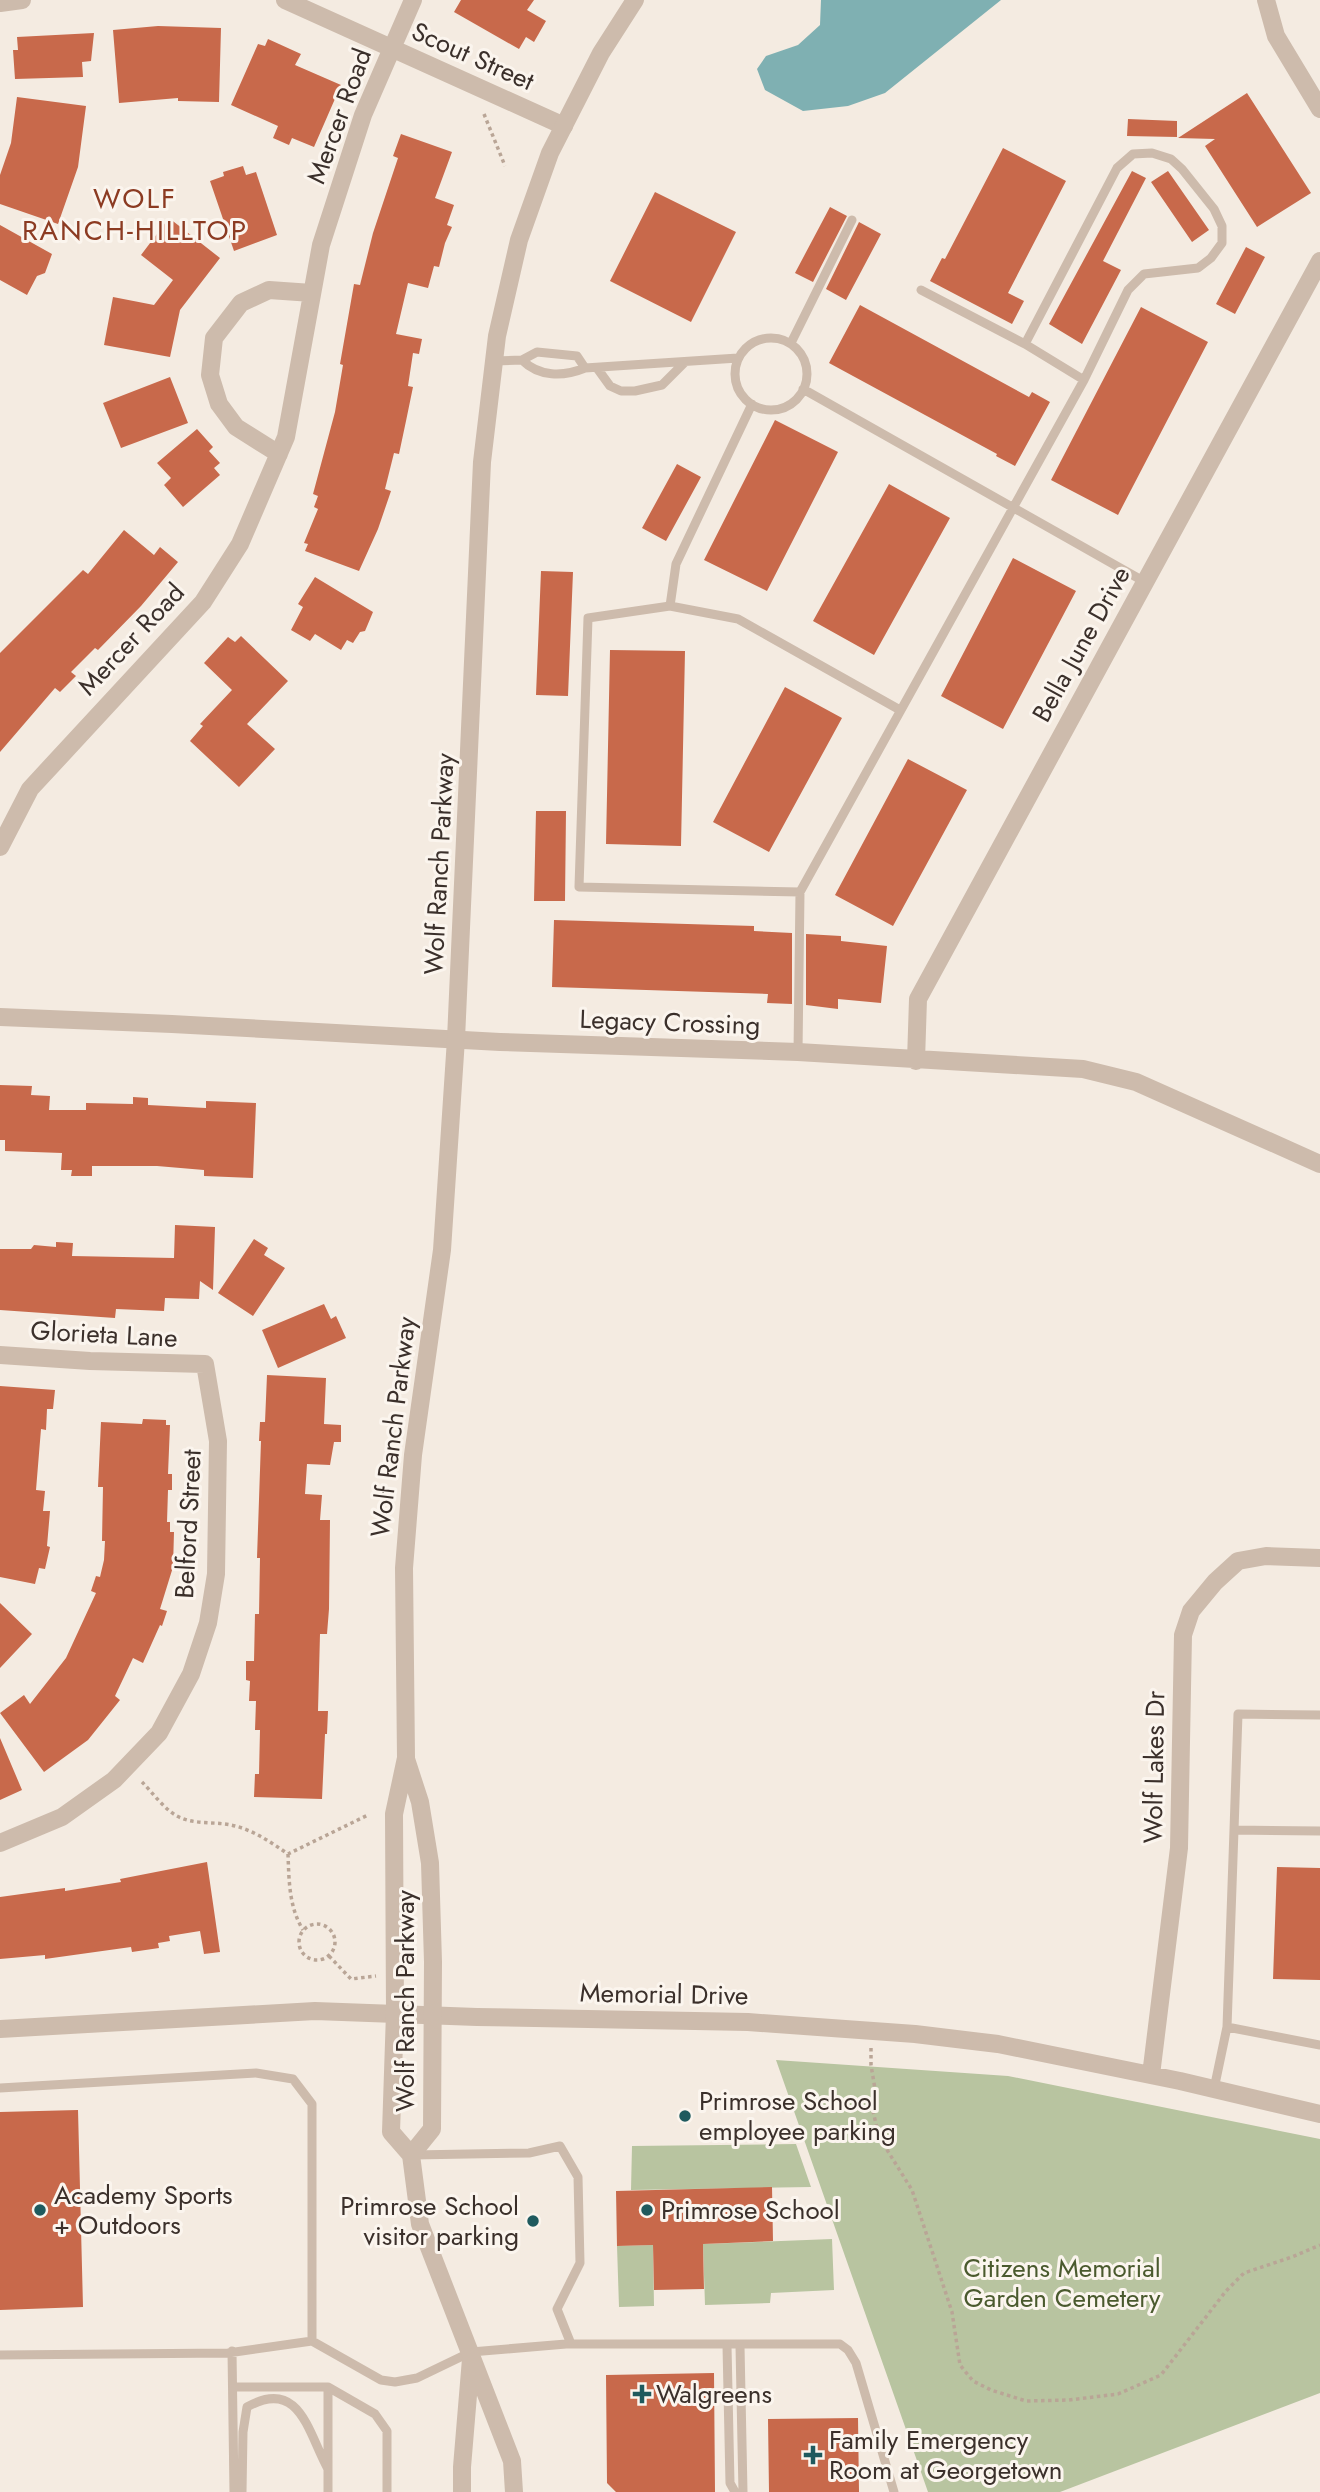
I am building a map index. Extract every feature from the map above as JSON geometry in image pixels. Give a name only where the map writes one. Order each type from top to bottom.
[{"type":"street","points":[[0,3],[22,0]]},
{"type":"street","name":"Scout Street","points":[[285,0],[564,126]]},
{"type":"street","name":"Mercer Road","points":[[0,847],[30,789],[202,602],[240,544],[286,437],[321,245],[363,115],[413,0]]},
{"type":"street","name":"Wolf Ranch Parkway","points":[[514,2492],[512,2461],[420,2224],[411,2155],[391,2132],[395,2013],[394,1814],[406,1758],[404,1568],[413,1455],[442,1251],[456,1039],[482,462],[497,336],[519,240],[550,153],[601,53],[635,0]]},
{"type":"street","points":[[1266,0],[1276,36],[1320,109]]},
{"type":"street","name":"Bella June Drive","points":[[916,1061],[918,999],[1320,261]]},
{"type":"street","points":[[279,454],[236,427],[219,404],[211,375],[214,338],[241,303],[269,290],[312,293]]},
{"type":"street","name":"Legacy Crossing","points":[[0,1017],[798,1052],[1083,1069],[1136,1082],[1320,1164]]},
{"type":"street","name":"Glorieta Lane","points":[[0,1355],[205,1364]]},
{"type":"street","name":"Belford Street","points":[[0,1843],[62,1817],[114,1780],[159,1733],[191,1674],[208,1623],[216,1574],[218,1441],[205,1364]]},
{"type":"street","name":"Wolf Lakes Dr","points":[[1151,2075],[1179,1848],[1183,1635],[1191,1611],[1215,1582],[1238,1561],[1266,1556],[1320,1558]]},
{"type":"street","name":"Wolf Ranch Parkway","points":[[406,1758],[420,1802],[430,1863],[433,2015],[432,2129],[411,2155]]},
{"type":"street","name":"Memorial Drive","points":[[0,2029],[315,2011],[748,2022],[998,2044],[1151,2075],[1320,2114]]},
{"type":"street","name":"Wolf Ranch Parkway","points":[[462,2492],[471,2352]]},
{"type":"lane","points":[[798,1052],[800,892],[1084,380],[1128,290],[1144,274],[1198,268],[1211,258],[1222,243],[1222,226],[1213,209],[1171,159],[1152,153],[1133,154],[1117,168],[1025,344]]},
{"type":"lane","points":[[791,343],[852,220]]},
{"type":"lane","points":[[921,290],[1025,344],[1084,380]]},
{"type":"lane","points":[[767,338],[791,343],[805,362],[807,374],[803,389],[792,404],[781,408],[769,410],[752,404],[740,393],[736,383],[734,370],[738,358],[745,348],[755,341],[767,338]]},
{"type":"lane","points":[[494,361],[522,360],[537,352],[577,356],[585,368]]},
{"type":"lane","points":[[522,360],[533,371],[569,375],[585,368],[738,358]]},
{"type":"lane","points":[[597,368],[610,386],[621,391],[635,391],[662,385],[685,362]]},
{"type":"lane","points":[[803,389],[1145,582]]},
{"type":"lane","points":[[670,606],[676,564],[752,404]]},
{"type":"lane","points":[[800,892],[579,887],[588,618],[670,606],[738,619],[900,710]]},
{"type":"lane","points":[[1214,2089],[1227,2027],[1238,1714],[1320,1715]]},
{"type":"lane","points":[[1234,1830],[1320,1831]]},
{"type":"lane","points":[[1227,2027],[1320,2045]]},
{"type":"lane","points":[[0,2088],[256,2073],[293,2079],[312,2104],[312,2341]]},
{"type":"lane","points":[[411,2155],[528,2153],[560,2146],[578,2177],[580,2263],[556,2309],[571,2344]]},
{"type":"lane","points":[[0,2355],[228,2353],[312,2341],[381,2380],[395,2382],[417,2378],[471,2352],[571,2344],[840,2344],[848,2350],[856,2363],[894,2492]]},
{"type":"lane","points":[[727,2346],[730,2483],[735,2492]]},
{"type":"lane","points":[[740,2346],[743,2492]]},
{"type":"lane","points":[[232,2351],[234,2492]]},
{"type":"lane","points":[[233,2387],[328,2387],[375,2414],[387,2431],[387,2492]]},
{"type":"lane","points":[[328,2387],[328,2492]]},
{"type":"lane","points":[[242,2492],[243,2432],[247,2407],[263,2398],[285,2400],[304,2417],[328,2469]]},
{"type":"path","points":[[484,114],[505,166]]},
{"type":"path","points":[[142,1782],[177,1816],[205,1824],[225,1824],[241,1828],[264,1837],[288,1854]]},
{"type":"path","points":[[288,1854],[369,1815]]},
{"type":"path","points":[[288,1854],[295,1917],[303,1930]]},
{"type":"path","points":[[315,1923],[331,1929],[336,1940],[329,1955],[318,1960],[306,1956],[299,1946],[303,1930],[315,1923]]},
{"type":"path","points":[[329,1955],[351,1979],[378,1976]]},
{"type":"path","points":[[872,2031],[871,2065],[875,2089],[873,2111],[879,2137],[912,2190],[952,2312],[960,2365],[973,2381],[991,2390],[1026,2401],[1069,2400],[1118,2394],[1161,2375],[1226,2291],[1244,2273],[1320,2245]]},
{"type":"green space","name":"Citizens Memorial Garden Cemetery","points":[[776,2060],[1008,2076],[1320,2139],[1320,2393],[1060,2492],[928,2492]]},
{"type":"green space","points":[[796,2144],[811,2187],[631,2190],[632,2146]]},
{"type":"green space","points":[[832,2239],[834,2290],[771,2293],[770,2303],[705,2305],[703,2244]]},
{"type":"green space","points":[[653,2245],[654,2306],[619,2307],[617,2246]]},
{"type":"water","points":[[821,0],[1001,0],[885,93],[848,106],[803,111],[765,90],[757,69],[766,56],[798,45],[820,25]]},
{"type":"building","points":[[461,0],[534,0],[527,10],[546,21],[534,42],[526,37],[519,49],[454,12]]},
{"type":"building","points":[[158,26],[221,28],[219,102],[178,101],[178,98],[119,103],[113,30]]},
{"type":"building","points":[[94,33],[91,61],[82,62],[83,77],[15,79],[13,50],[18,50],[17,37]]},
{"type":"building","points":[[268,39],[301,54],[295,65],[341,85],[314,147],[292,138],[289,145],[273,138],[278,126],[231,105],[258,44],[265,46]]},
{"type":"building","points":[[1247,93],[1311,193],[1257,227],[1205,146],[1215,139],[1178,138]]},
{"type":"building","points":[[17,97],[86,106],[78,167],[58,224],[0,204],[0,175],[11,143]]},
{"type":"building","points":[[1128,119],[1177,121],[1177,137],[1127,136]]},
{"type":"building","points":[[401,134],[452,152],[435,198],[454,205],[447,225],[452,227],[439,267],[434,266],[428,288],[408,283],[396,334],[422,339],[419,354],[413,353],[408,386],[413,387],[406,421],[399,454],[394,453],[385,489],[391,491],[359,571],[305,551],[308,544],[304,543],[318,509],[314,507],[318,496],[313,494],[335,412],[343,365],[340,364],[354,284],[360,285],[373,233],[398,158],[393,156]]},
{"type":"building","points":[[1003,148],[1066,181],[1008,293],[1024,301],[1012,324],[930,281],[942,258],[945,259]]},
{"type":"building","points":[[243,166],[246,175],[256,172],[277,235],[234,251],[210,181],[224,176],[223,172]]},
{"type":"building","points":[[1132,171],[1146,178],[1103,261],[1121,270],[1082,344],[1049,324]]},
{"type":"building","points":[[1168,171],[1209,230],[1192,242],[1151,182]]},
{"type":"building","points":[[655,192],[736,232],[691,322],[610,281]]},
{"type":"building","points":[[830,207],[847,216],[813,282],[795,273]]},
{"type":"building","points":[[169,218],[220,258],[180,310],[170,357],[104,345],[113,297],[154,305],[173,280],[141,255]]},
{"type":"building","points":[[859,222],[881,234],[846,300],[826,289]]},
{"type":"building","points":[[0,225],[52,254],[45,273],[37,276],[27,295],[0,280]]},
{"type":"building","points":[[1246,247],[1265,257],[1235,314],[1216,304]]},
{"type":"building","points":[[860,305],[1029,397],[1032,392],[1050,402],[1015,466],[829,363]]},
{"type":"building","points":[[1141,307],[1208,342],[1118,515],[1051,480]]},
{"type":"building","points":[[170,377],[188,423],[121,448],[103,403]]},
{"type":"building","points":[[775,420],[838,452],[767,591],[704,560]]},
{"type":"building","points":[[197,429],[213,447],[209,451],[220,463],[214,468],[220,475],[183,507],[164,485],[171,478],[157,463]]},
{"type":"building","points":[[677,464],[701,477],[666,541],[642,528]]},
{"type":"building","points":[[889,484],[950,518],[874,655],[813,621]]},
{"type":"building","points":[[124,530],[154,555],[160,547],[178,562],[141,606],[98,650],[95,648],[71,672],[76,676],[60,692],[55,688],[0,752],[0,653],[83,570],[88,574]]},
{"type":"building","points":[[1013,558],[1076,591],[1003,729],[941,696]]},
{"type":"building","points":[[541,571],[573,572],[568,696],[536,695]]},
{"type":"building","points":[[315,577],[373,612],[365,631],[360,632],[353,643],[347,640],[341,650],[315,634],[310,641],[291,630],[303,607],[298,604]]},
{"type":"building","points":[[241,636],[288,681],[247,724],[275,749],[239,787],[190,741],[203,726],[200,724],[232,690],[204,663],[228,637],[235,642]]},
{"type":"building","points":[[610,650],[685,651],[681,846],[606,844]]},
{"type":"building","points":[[785,687],[842,718],[769,852],[713,822]]},
{"type":"building","points":[[908,759],[967,790],[893,926],[835,895]]},
{"type":"building","points":[[536,811],[566,811],[565,901],[534,901]]},
{"type":"building","points":[[554,920],[754,926],[754,931],[792,933],[792,1004],[767,1003],[768,994],[552,987]]},
{"type":"building","points":[[806,934],[841,936],[841,941],[887,946],[881,1003],[838,999],[838,1009],[806,1005]]},
{"type":"building","points":[[0,1085],[32,1086],[31,1095],[50,1096],[49,1110],[86,1110],[86,1103],[133,1104],[133,1097],[148,1098],[148,1105],[206,1108],[206,1101],[256,1103],[253,1178],[204,1176],[204,1170],[157,1166],[92,1166],[92,1176],[71,1176],[72,1170],[61,1170],[62,1153],[5,1151],[5,1140],[0,1140]]},
{"type":"building","points":[[175,1225],[215,1227],[213,1290],[200,1281],[199,1299],[165,1298],[164,1311],[116,1309],[115,1318],[0,1310],[0,1249],[31,1249],[34,1245],[56,1247],[56,1242],[73,1243],[72,1256],[174,1258]]},
{"type":"building","points":[[254,1239],[268,1248],[264,1255],[285,1268],[253,1316],[218,1293]]},
{"type":"building","points":[[324,1304],[331,1319],[336,1316],[346,1338],[278,1368],[262,1330]]},
{"type":"building","points":[[267,1375],[326,1378],[324,1424],[341,1425],[341,1442],[334,1442],[330,1465],[307,1464],[305,1494],[322,1495],[320,1520],[330,1520],[327,1634],[320,1634],[318,1711],[328,1711],[322,1799],[254,1797],[255,1774],[259,1774],[260,1730],[255,1730],[256,1701],[249,1701],[250,1681],[246,1680],[246,1661],[254,1661],[255,1614],[259,1614],[259,1441],[260,1422],[265,1422]]},
{"type":"building","points":[[0,1386],[55,1390],[53,1409],[47,1409],[46,1430],[41,1429],[36,1490],[45,1491],[43,1511],[50,1511],[47,1546],[50,1547],[45,1569],[39,1568],[35,1584],[0,1577]]},
{"type":"building","points":[[143,1419],[166,1420],[166,1425],[170,1425],[168,1474],[172,1474],[172,1490],[168,1490],[167,1522],[170,1522],[170,1532],[174,1532],[173,1567],[160,1609],[167,1611],[143,1663],[133,1658],[115,1696],[120,1700],[88,1740],[44,1772],[0,1713],[24,1695],[30,1704],[66,1658],[96,1593],[91,1591],[96,1576],[100,1577],[105,1541],[102,1541],[103,1487],[98,1487],[101,1422],[142,1424]]},
{"type":"building","points":[[0,1603],[32,1634],[0,1668]]},
{"type":"building","points":[[0,1738],[22,1790],[0,1800]]},
{"type":"building","points":[[207,1862],[220,1952],[204,1954],[200,1931],[169,1936],[170,1941],[158,1943],[159,1948],[132,1952],[131,1947],[45,1959],[45,1955],[0,1959],[0,1897],[121,1882],[120,1879]]},
{"type":"building","points":[[1277,1867],[1320,1868],[1320,1980],[1273,1979]]},
{"type":"building","name":"Academy Sports + Outdoors","points":[[78,2110],[83,2307],[0,2310],[0,2112]]},
{"type":"building","points":[[772,2187],[773,2241],[703,2244],[704,2289],[654,2290],[653,2245],[617,2246],[616,2191]]},
{"type":"building","name":"Walgreens","points":[[714,2373],[715,2492],[616,2492],[607,2483],[606,2375]]},
{"type":"building","name":"Family Emergency Room at Georgetown","points":[[858,2418],[859,2492],[769,2492],[768,2419]]},
{"type":"place","name":"Primrose School employee parking","points":[[685,2116]]},
{"type":"place","name":"Academy Sports + Outdoors","points":[[40,2210]]},
{"type":"place","name":"Primrose School","points":[[647,2210]]},
{"type":"place","name":"Primrose School visitor parking","points":[[533,2221]]},
{"type":"place","name":"Walgreens","points":[[642,2394]]},
{"type":"place","name":"Family Emergency Room at Georgetown","points":[[813,2455]]},
{"type":"district","name":"WOLF RANCH-HILLTOP","points":[[135,214]]}]
